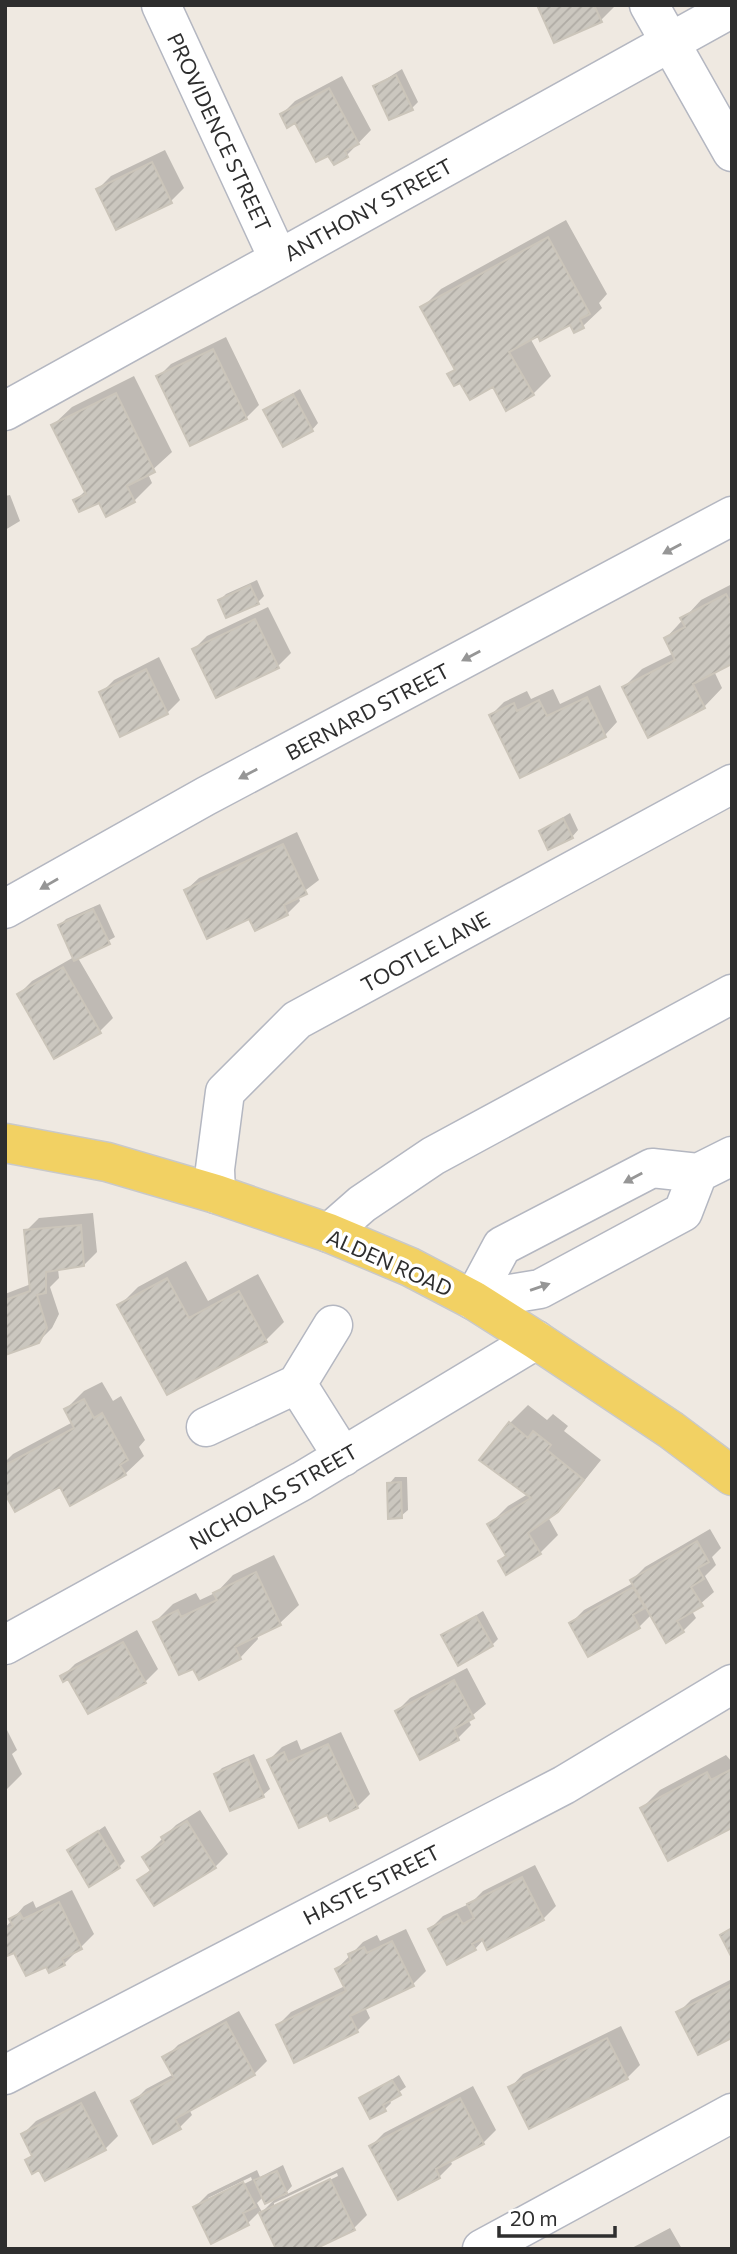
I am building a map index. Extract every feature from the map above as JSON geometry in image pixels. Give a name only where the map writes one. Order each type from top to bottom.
[{"type":"main road","name":"ALDEN ROAD","points":[[5,1143],[107,1162],[216,1194],[329,1234],[410,1267],[473,1300],[536,1340],[617,1397],[671,1430],[732,1476]]},
{"type":"street","name":"PROVIDENCE STREET","points":[[161,5],[278,258]]},
{"type":"street","points":[[649,5],[732,152]]},
{"type":"street","name":"ANTHONY STREET","points":[[5,411],[732,8]]},
{"type":"street","name":"BERNARD STREET","points":[[5,909],[205,796],[732,516]]},
{"type":"street","name":"TOOTLE LANE","points":[[216,1194],[215,1169],[225,1092],[297,1020],[732,784]]},
{"type":"street","points":[[329,1234],[362,1203],[433,1156],[732,994]]},
{"type":"street","points":[[473,1300],[502,1246],[652,1168],[698,1174],[732,1156]]},
{"type":"street","points":[[473,1300],[540,1289],[683,1212],[698,1174]]},
{"type":"street","points":[[206,1427],[297,1384],[333,1325]]},
{"type":"street","name":"NICHOLAS STREET","points":[[5,1645],[343,1457],[536,1340]]},
{"type":"street","points":[[297,1384],[343,1457]]},
{"type":"street","name":"HASTE STREET","points":[[5,2075],[564,1785],[732,1684]]},
{"type":"street","points":[[482,2249],[732,2113]]},
{"type":"building","points":[[537,5],[594,5],[602,22],[554,43]]},
{"type":"building","points":[[396,75],[413,110],[389,120],[373,86]]},
{"type":"building","points":[[329,88],[359,144],[345,151],[348,157],[334,165],[328,156],[316,162],[295,123],[287,128],[280,114]]},
{"type":"building","points":[[152,162],[172,203],[116,230],[96,189]]},
{"type":"building","points":[[548,237],[590,314],[580,319],[584,328],[574,333],[570,325],[540,341],[538,336],[509,352],[534,395],[506,411],[493,387],[470,400],[460,383],[454,386],[447,374],[455,370],[420,307]]},
{"type":"building","points":[[213,349],[247,419],[190,446],[156,376]]},
{"type":"building","points":[[116,393],[155,472],[127,486],[135,502],[106,517],[99,503],[79,512],[73,500],[86,494],[51,425]]},
{"type":"building","points":[[293,394],[313,431],[283,447],[263,410]]},
{"type":"building","points":[[250,585],[259,604],[226,618],[218,600]]},
{"type":"building","points":[[726,594],[732,605],[732,664],[693,684],[705,708],[648,738],[622,687],[675,660],[664,638],[685,627],[680,618]]},
{"type":"building","points":[[255,619],[279,668],[216,698],[192,649]]},
{"type":"building","points":[[146,669],[168,714],[120,737],[99,692]]},
{"type":"building","points":[[587,697],[606,737],[520,778],[489,715],[514,703],[517,711],[539,700],[547,716]]},
{"type":"building","points":[[563,818],[573,838],[548,850],[539,831]]},
{"type":"building","points":[[283,844],[307,894],[284,905],[288,915],[255,931],[249,919],[207,939],[184,890]]},
{"type":"building","points":[[93,909],[110,944],[74,961],[58,925]]},
{"type":"building","points":[[63,967],[101,1033],[54,1059],[17,994]]},
{"type":"building","points":[[81,1225],[84,1266],[46,1272],[46,1293],[37,1295],[47,1328],[39,1343],[5,1355],[5,1300],[30,1291],[24,1230]]},
{"type":"building","points":[[167,1278],[189,1318],[239,1291],[267,1342],[167,1395],[117,1305]]},
{"type":"building","points":[[84,1399],[94,1418],[102,1413],[128,1460],[120,1465],[126,1475],[70,1506],[60,1487],[15,1512],[5,1494],[5,1465],[74,1428],[64,1409]]},
{"type":"building","points":[[509,1422],[528,1438],[533,1431],[551,1445],[547,1450],[584,1480],[558,1512],[528,1533],[541,1554],[506,1575],[498,1561],[506,1556],[487,1524],[531,1498],[479,1460]]},
{"type":"building","points":[[401,1482],[402,1518],[388,1519],[387,1483]]},
{"type":"building","points":[[697,1541],[709,1562],[698,1568],[704,1579],[691,1587],[703,1606],[677,1621],[684,1632],[666,1643],[630,1580]]},
{"type":"building","points":[[256,1572],[281,1625],[235,1647],[241,1659],[199,1680],[193,1669],[179,1675],[153,1622],[178,1610],[181,1617],[217,1600],[213,1593]]},
{"type":"building","points":[[633,1587],[645,1608],[633,1615],[640,1628],[588,1657],[569,1623]]},
{"type":"building","points":[[476,1616],[493,1646],[458,1666],[441,1635]]},
{"type":"building","points":[[123,1642],[146,1683],[88,1714],[68,1679],[63,1682],[60,1676]]},
{"type":"building","points":[[454,1680],[474,1718],[454,1729],[459,1740],[420,1760],[395,1711]]},
{"type":"building","points":[[328,1744],[358,1808],[330,1821],[327,1815],[299,1828],[267,1760],[284,1752],[288,1762]]},
{"type":"building","points":[[248,1759],[264,1797],[230,1811],[214,1774]]},
{"type":"building","points":[[732,1769],[732,1828],[668,1861],[640,1808],[707,1772],[711,1780]]},
{"type":"building","points":[[187,1821],[216,1868],[154,1906],[137,1880],[151,1871],[142,1857],[164,1842],[161,1837]]},
{"type":"building","points":[[98,1831],[120,1868],[89,1887],[67,1850]]},
{"type":"building","points":[[522,1877],[544,1920],[487,1950],[482,1939],[472,1944],[476,1950],[447,1965],[428,1929],[457,1914],[463,1924],[474,1918],[467,1904]]},
{"type":"building","points":[[59,1902],[82,1949],[62,1959],[65,1965],[49,1973],[46,1967],[26,1976],[14,1953],[7,1956],[5,1953],[5,1930],[13,1926],[9,1919],[20,1913],[23,1919]]},
{"type":"building","points":[[732,1928],[732,1958],[720,1935]]},
{"type":"building","points":[[392,1941],[414,1986],[350,2016],[358,2032],[294,2063],[276,2025],[346,1991],[335,1969],[351,1961],[348,1954],[364,1947],[367,1953]]},
{"type":"building","points":[[732,1984],[732,2038],[698,2055],[676,2012]]},
{"type":"building","points":[[226,2022],[255,2075],[175,2119],[181,2129],[153,2144],[131,2101],[174,2078],[162,2057]]},
{"type":"building","points":[[607,2038],[628,2079],[529,2129],[508,2087]]},
{"type":"building","points":[[392,2080],[401,2095],[383,2105],[386,2111],[370,2119],[359,2098]]},
{"type":"building","points":[[460,2098],[484,2144],[436,2169],[440,2178],[398,2200],[369,2146]]},
{"type":"building","points":[[81,2103],[106,2150],[45,2181],[39,2170],[32,2174],[25,2160],[32,2156],[21,2134]]},
{"type":"building","points":[[277,2171],[287,2193],[265,2204],[254,2180]]},
{"type":"building","points":[[330,2179],[355,2230],[315,2249],[276,2249],[259,2213]]},
{"type":"building","points":[[243,2182],[256,2207],[243,2213],[249,2225],[211,2244],[193,2207]]}]
